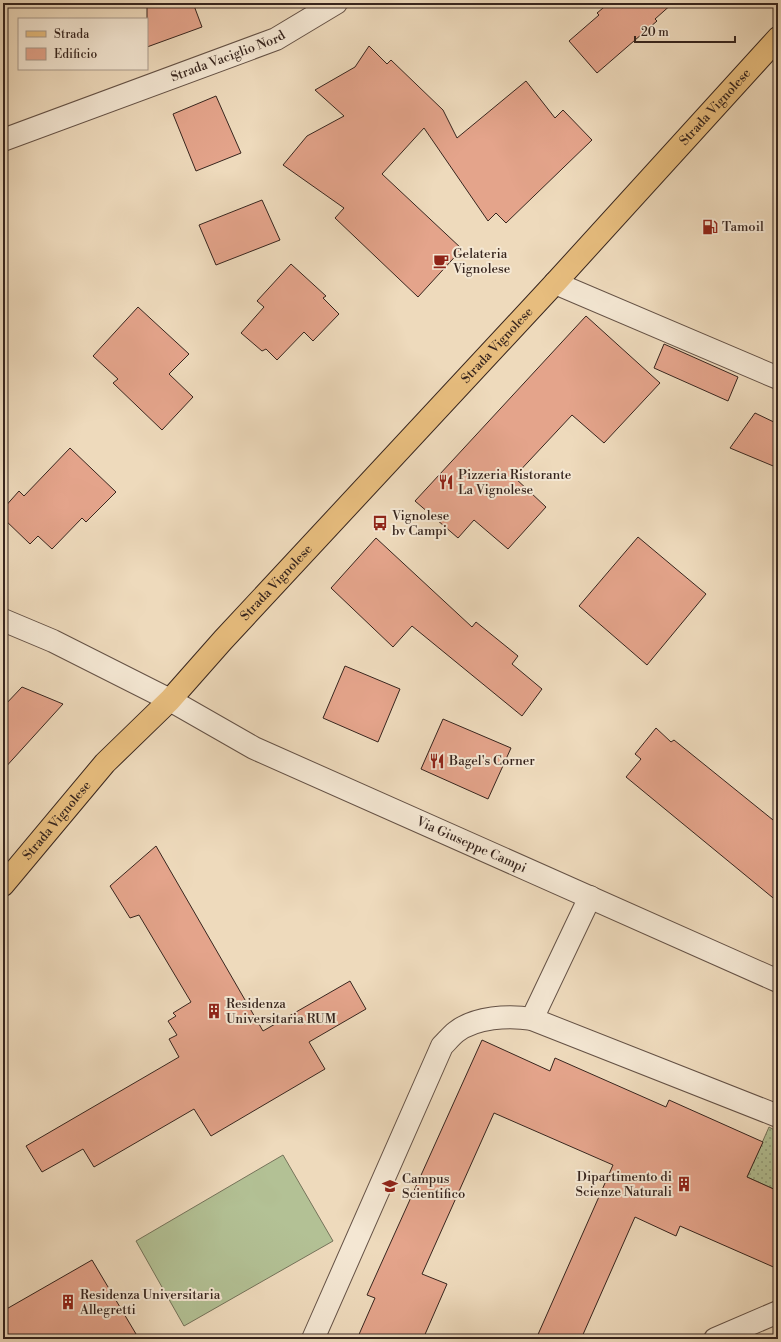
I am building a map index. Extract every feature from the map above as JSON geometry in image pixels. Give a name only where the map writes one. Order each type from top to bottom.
[{"type":"main road","name":"Strada Vignolese","points":[[3,885],[105,763],[170,700],[233,629],[555,284],[778,38]]},
{"type":"street","name":"Strada Vaciglio Nord","points":[[3,140],[276,39],[336,3]]},
{"type":"street","points":[[555,284],[778,378]]},
{"type":"street","name":"Via Giuseppe Campi","points":[[3,620],[53,641],[170,700],[254,748],[778,981]]},
{"type":"street","points":[[532,1019],[590,897]]},
{"type":"street","points":[[313,1339],[442,1046],[456,1032],[469,1025],[501,1018],[519,1017],[532,1019],[778,1116]]},
{"type":"street","points":[[715,1339],[778,1312]]},
{"type":"green space","points":[[769,1127],[778,1132],[778,1191],[747,1177]]},
{"type":"green space","points":[[283,1155],[333,1241],[184,1326],[136,1241]]},
{"type":"building","points":[[147,3],[193,3],[202,27],[148,47]]},
{"type":"building","points":[[609,3],[673,3],[655,19],[657,21],[597,73],[569,41],[599,15],[597,13]]},
{"type":"building","points":[[369,46],[387,64],[391,60],[443,110],[457,138],[526,81],[555,118],[563,110],[592,140],[506,223],[496,213],[488,221],[424,128],[382,174],[462,249],[418,297],[335,218],[344,208],[283,165],[307,136],[344,116],[315,90],[355,67]]},
{"type":"building","points":[[216,96],[241,153],[196,171],[173,114]]},
{"type":"building","points":[[262,200],[280,240],[216,265],[199,225]]},
{"type":"building","points":[[291,264],[326,296],[323,298],[339,314],[313,341],[304,332],[277,360],[266,349],[262,351],[241,333],[264,307],[257,301]]},
{"type":"building","points":[[138,307],[189,354],[169,374],[193,397],[162,430],[113,383],[118,379],[93,356]]},
{"type":"building","points":[[586,316],[660,383],[604,443],[572,415],[514,477],[546,507],[508,549],[474,520],[458,538],[415,501]]},
{"type":"building","points":[[664,344],[738,377],[728,401],[654,368]]},
{"type":"building","points":[[755,413],[778,424],[778,468],[730,448]]},
{"type":"building","points":[[70,448],[116,492],[86,522],[82,518],[52,549],[38,536],[30,544],[3,518],[3,509],[19,491],[24,496]]},
{"type":"building","points":[[638,537],[706,594],[647,665],[579,606]]},
{"type":"building","points":[[376,538],[472,627],[476,622],[518,656],[512,664],[542,689],[522,716],[412,626],[393,647],[331,588]]},
{"type":"building","points":[[345,666],[400,689],[378,742],[323,718]]},
{"type":"building","points":[[22,687],[63,704],[3,770],[3,707]]},
{"type":"building","points":[[443,719],[511,748],[488,799],[421,769]]},
{"type":"building","points":[[656,728],[671,742],[674,740],[778,824],[778,902],[626,777],[641,759],[635,754]]},
{"type":"building","name":"Residenza Universitaria RUM","points":[[156,846],[263,1031],[350,981],[366,1009],[309,1042],[325,1069],[211,1136],[194,1109],[94,1167],[83,1149],[42,1172],[26,1146],[179,1057],[169,1039],[177,1035],[168,1021],[176,1016],[173,1013],[191,1002],[139,915],[130,918],[110,886]]},
{"type":"building","name":"Dipartimento di Scienze Naturali","points":[[482,1040],[550,1071],[555,1058],[666,1107],[669,1100],[763,1142],[747,1177],[778,1191],[778,1269],[680,1226],[676,1236],[635,1217],[581,1339],[536,1339],[613,1165],[494,1113],[422,1274],[447,1284],[423,1339],[357,1339],[375,1298],[367,1295]]},
{"type":"building","name":"Residenza Universitaria Allegretti","points":[[92,1260],[139,1339],[3,1339],[3,1311]]},
{"type":"place","name":"Tamoil","points":[[710,227]]},
{"type":"place","name":"Gelateria Vignolese","points":[[441,261]]},
{"type":"place","name":"Pizzeria Ristorante La Vignolese","points":[[446,482]]},
{"type":"place","name":"Vignolese bv Campi","points":[[380,523]]},
{"type":"place","name":"Bagel's Corner","points":[[437,761]]},
{"type":"place","name":"Residenza Universitaria RUM","points":[[214,1011]]},
{"type":"place","name":"Dipartimento di Scienze Naturali","points":[[684,1184]]},
{"type":"place","name":"Campus Scientifico","points":[[390,1186]]},
{"type":"place","name":"Residenza Universitaria Allegretti","points":[[68,1302]]}]
